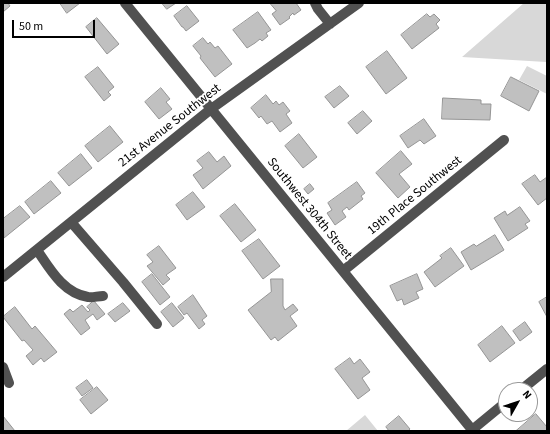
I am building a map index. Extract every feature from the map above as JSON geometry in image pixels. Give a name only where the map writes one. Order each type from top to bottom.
[{"type":"street","name":"Southwest 304th Street","points":[[126,3],[473,431]]},
{"type":"street","points":[[315,3],[330,24]]},
{"type":"street","name":"21st Avenue Southwest","points":[[4,275],[211,109],[359,3]]},
{"type":"street","name":"19th Place Southwest","points":[[343,271],[504,140]]},
{"type":"street","points":[[71,222],[157,324]]},
{"type":"street","points":[[37,250],[53,273],[67,289],[88,297],[103,296]]},
{"type":"street","points":[[3,367],[9,383]]},
{"type":"street","points":[[531,382],[547,369]]},
{"type":"street","points":[[473,431],[498,409]]},
{"type":"shaded area","points":[[524,3],[547,3],[547,63],[462,57]]},
{"type":"shaded area","points":[[527,66],[547,76],[547,94],[519,80]]},
{"type":"shaded area","points":[[365,415],[378,431],[346,431]]},
{"type":"building","points":[[3,3],[8,3],[10,6],[3,12]]},
{"type":"building","points":[[60,3],[80,3],[67,13]]},
{"type":"building","points":[[162,3],[176,3],[167,9]]},
{"type":"building","points":[[270,3],[296,3],[301,10],[294,15],[293,13],[289,17],[290,18],[280,25],[272,14],[276,11]]},
{"type":"building","points":[[187,6],[199,21],[186,31],[174,16]]},
{"type":"building","points":[[258,12],[271,30],[266,33],[268,36],[262,41],[260,39],[247,48],[233,30]]},
{"type":"building","points":[[427,14],[430,17],[434,14],[440,20],[436,24],[439,28],[412,49],[401,35]]},
{"type":"building","points":[[97,18],[119,44],[107,54],[86,27]]},
{"type":"building","points":[[203,38],[208,44],[210,42],[215,48],[218,46],[232,64],[215,77],[200,58],[201,56],[193,46]]},
{"type":"building","points":[[387,51],[407,78],[386,94],[366,67]]},
{"type":"building","points":[[98,67],[114,87],[108,92],[111,95],[104,101],[85,77]]},
{"type":"building","points":[[511,77],[539,91],[529,111],[501,96]]},
{"type":"building","points":[[340,86],[349,96],[334,108],[325,97]]},
{"type":"building","points":[[161,88],[170,99],[166,102],[172,109],[159,119],[145,102]]},
{"type":"building","points":[[266,95],[273,104],[276,101],[279,105],[283,102],[290,111],[286,114],[292,123],[280,132],[272,121],[267,124],[261,116],[259,118],[251,108]]},
{"type":"building","points":[[443,98],[481,100],[481,104],[491,104],[490,120],[442,119]]},
{"type":"building","points":[[363,111],[372,121],[357,134],[348,123]]},
{"type":"building","points":[[424,119],[436,136],[424,144],[420,140],[408,148],[400,136]]},
{"type":"building","points":[[110,126],[123,142],[98,162],[85,146]]},
{"type":"building","points":[[299,134],[317,157],[303,168],[285,146]]},
{"type":"building","points":[[401,151],[412,164],[399,174],[410,187],[398,198],[376,173]]},
{"type":"building","points":[[209,152],[217,162],[224,156],[231,166],[203,189],[193,175],[203,168],[197,161]]},
{"type":"building","points":[[81,154],[92,168],[69,186],[58,173]]},
{"type":"building","points":[[535,175],[540,182],[547,177],[547,198],[538,205],[522,184]]},
{"type":"building","points":[[51,181],[61,193],[34,214],[25,202]]},
{"type":"building","points":[[357,182],[365,193],[361,196],[363,199],[349,210],[347,207],[342,211],[346,217],[335,225],[327,213],[332,210],[328,203]]},
{"type":"building","points":[[310,184],[314,189],[308,194],[304,189]]},
{"type":"building","points":[[193,192],[205,207],[187,220],[176,205]]},
{"type":"building","points":[[235,204],[256,230],[241,242],[220,216]]},
{"type":"building","points":[[20,206],[30,217],[4,238],[3,219]]},
{"type":"building","points":[[520,207],[530,221],[525,224],[528,228],[508,241],[494,218],[505,211],[507,215]]},
{"type":"building","points":[[495,235],[504,250],[471,270],[461,252],[474,244],[476,246]]},
{"type":"building","points":[[259,239],[280,266],[263,279],[242,251]]},
{"type":"building","points":[[159,246],[176,268],[166,275],[170,279],[163,285],[147,266],[153,262],[147,255]]},
{"type":"building","points":[[451,248],[464,266],[435,287],[424,272],[442,258],[440,256]]},
{"type":"building","points":[[152,274],[170,297],[160,305],[142,282]]},
{"type":"building","points":[[417,274],[423,289],[416,292],[419,298],[404,305],[402,299],[397,301],[390,286]]},
{"type":"building","points":[[271,279],[283,279],[283,306],[285,310],[293,304],[298,310],[290,316],[297,326],[278,341],[275,337],[271,340],[248,310],[271,292]]},
{"type":"building","points":[[193,295],[207,316],[202,320],[205,324],[199,329],[187,313],[184,315],[178,307]]},
{"type":"building","points":[[547,297],[547,317],[539,302]]},
{"type":"building","points":[[94,301],[105,314],[97,320],[93,314],[85,320],[90,328],[81,335],[64,314],[70,309],[73,312],[82,305],[88,312],[90,310],[87,307]]},
{"type":"building","points":[[123,303],[130,311],[115,322],[108,314]]},
{"type":"building","points":[[172,303],[184,318],[173,327],[161,312]]},
{"type":"building","points":[[15,307],[32,329],[35,326],[57,352],[44,362],[41,358],[33,365],[26,356],[33,350],[24,340],[22,341],[3,317]]},
{"type":"building","points":[[525,322],[532,332],[520,341],[513,331]]},
{"type":"building","points":[[502,326],[515,343],[490,362],[478,345]]},
{"type":"building","points":[[350,358],[354,364],[360,359],[370,372],[362,378],[370,390],[358,399],[335,369]]},
{"type":"building","points":[[87,380],[93,388],[82,396],[76,388]]},
{"type":"building","points":[[97,387],[108,400],[91,414],[80,400]]},
{"type":"building","points":[[3,416],[15,431],[3,431]]},
{"type":"building","points":[[399,416],[410,429],[408,431],[389,431],[386,427]]},
{"type":"building","points":[[538,416],[547,427],[547,431],[516,431],[527,422],[538,422]]}]
